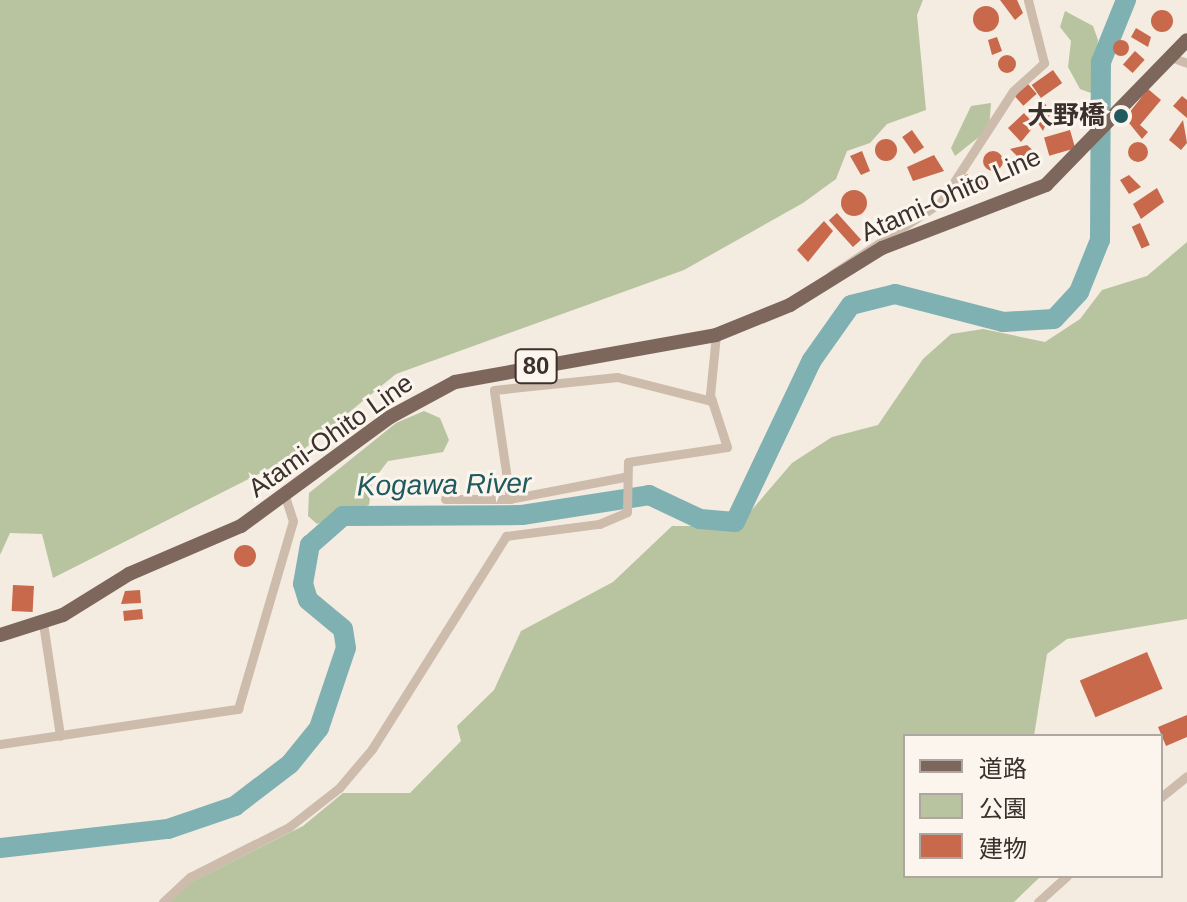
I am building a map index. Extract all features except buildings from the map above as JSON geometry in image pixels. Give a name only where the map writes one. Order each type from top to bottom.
[{"type":"main road","name":"80","points":[[1168,56],[1187,40]]},
{"type":"main road","name":"Atami-Ohito Line","points":[[0,635],[43,623],[285,497],[390,417],[455,382],[716,335],[790,305],[882,248],[1046,185],[1091,145],[1168,56]]},
{"type":"street","points":[[827,281],[847,258],[941,202],[1013,91],[1044,63],[1028,0]]},
{"type":"street","points":[[1168,56],[1187,63]]},
{"type":"street","points":[[163,902],[190,877],[289,827],[348,778],[506,536],[581,530],[627,509],[624,481],[628,462],[727,447],[712,401],[716,335]]},
{"type":"street","points":[[510,499],[496,387],[627,378],[712,401]]},
{"type":"street","points":[[445,499],[510,499],[624,481]]},
{"type":"street","points":[[0,744],[238,709],[293,521],[285,497]]},
{"type":"street","points":[[43,623],[60,736]]},
{"type":"street","points":[[1163,795],[1187,776]]},
{"type":"street","points":[[1038,902],[1065,878]]},
{"type":"green space","points":[[0,0],[923,0],[917,15],[926,110],[887,124],[870,143],[847,151],[836,179],[803,203],[684,270],[396,374],[298,454],[53,578],[42,534],[10,533],[0,555]]},
{"type":"green space","points":[[1065,11],[1093,26],[1098,40],[1091,93],[1080,89],[1068,67],[1071,41],[1060,27]]},
{"type":"green space","points":[[991,103],[989,129],[955,156],[951,148],[971,106]]},
{"type":"green space","points":[[1187,242],[1187,619],[1067,639],[1047,654],[1034,734],[903,734],[903,878],[1039,878],[1014,902],[168,902],[187,884],[303,826],[343,793],[410,793],[461,741],[457,726],[494,690],[521,631],[613,582],[672,526],[738,526],[792,463],[832,437],[878,425],[923,359],[951,334],[983,329],[1045,342],[1080,319],[1102,290],[1147,276]]},
{"type":"green space","points":[[424,411],[440,418],[449,440],[443,452],[388,461],[372,482],[369,505],[317,524],[308,516],[309,493],[396,423]]},
{"type":"waterway","name":"Kogawa River","points":[[0,848],[168,829],[235,806],[290,764],[319,728],[346,648],[343,629],[308,600],[303,584],[310,545],[343,516],[522,515],[649,495],[700,519],[735,522],[812,360],[851,305],[895,294],[1003,322],[1054,319],[1079,292],[1100,240],[1101,62],[1126,0]]},
{"type":"place","name":"大野橋","points":[[1121,116]]}]
